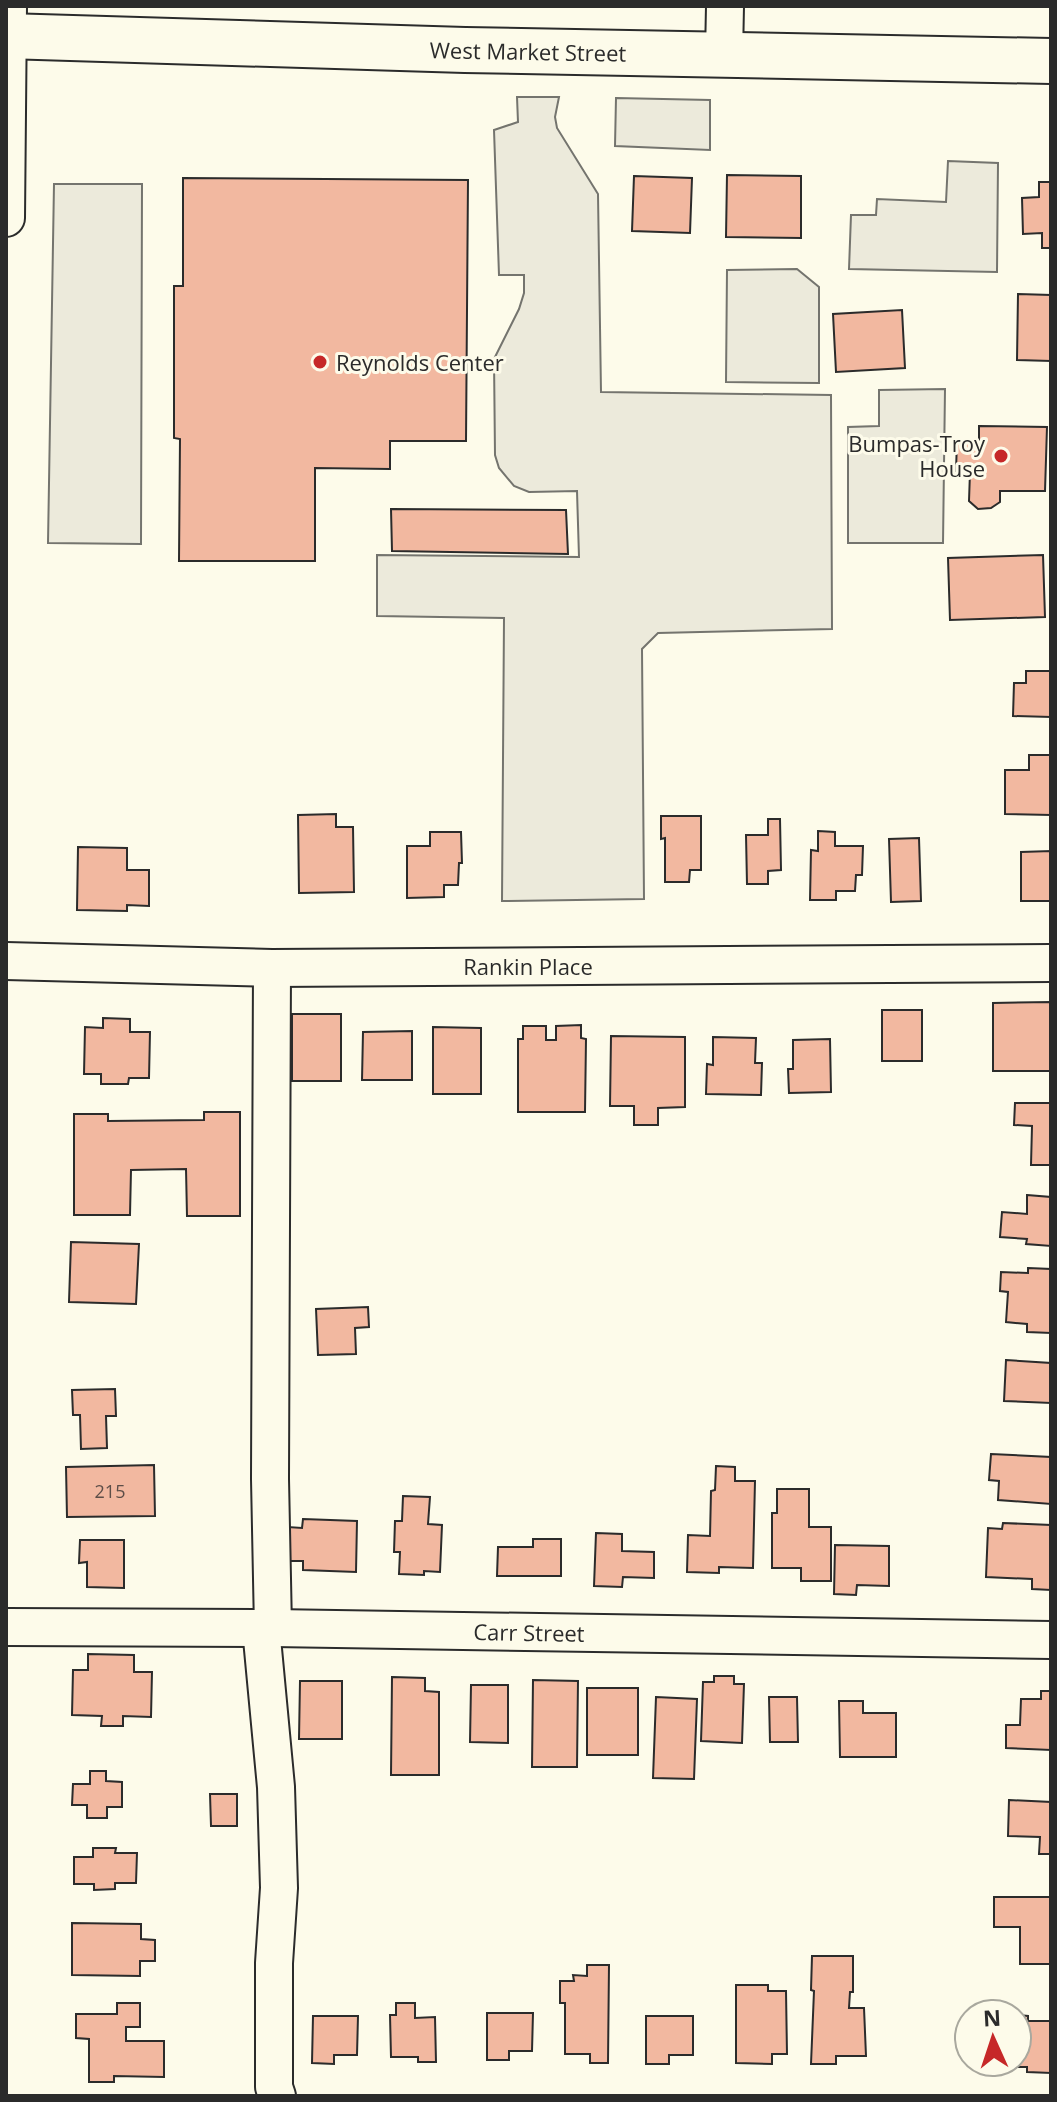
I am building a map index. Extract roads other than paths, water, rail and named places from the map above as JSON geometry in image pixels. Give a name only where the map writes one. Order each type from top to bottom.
[{"type":"main road","name":"West Market Street","points":[[7,26],[724,55],[1051,61]]},
{"type":"street","points":[[724,55],[725,6]]},
{"type":"street","points":[[6,218],[7,26]]},
{"type":"street","name":"Rankin Place","points":[[6,961],[272,968],[1051,963]]},
{"type":"street","points":[[272,968],[267,1628],[279,1874],[274,1963],[274,2087],[277,2096]]},
{"type":"street","name":"Carr Street","points":[[6,1627],[1051,1640]]},
{"type":"place","name":"Reynolds Center","points":[[320,362]]},
{"type":"place","name":"Bumpas-Troy House","points":[[1001,456]]}]
